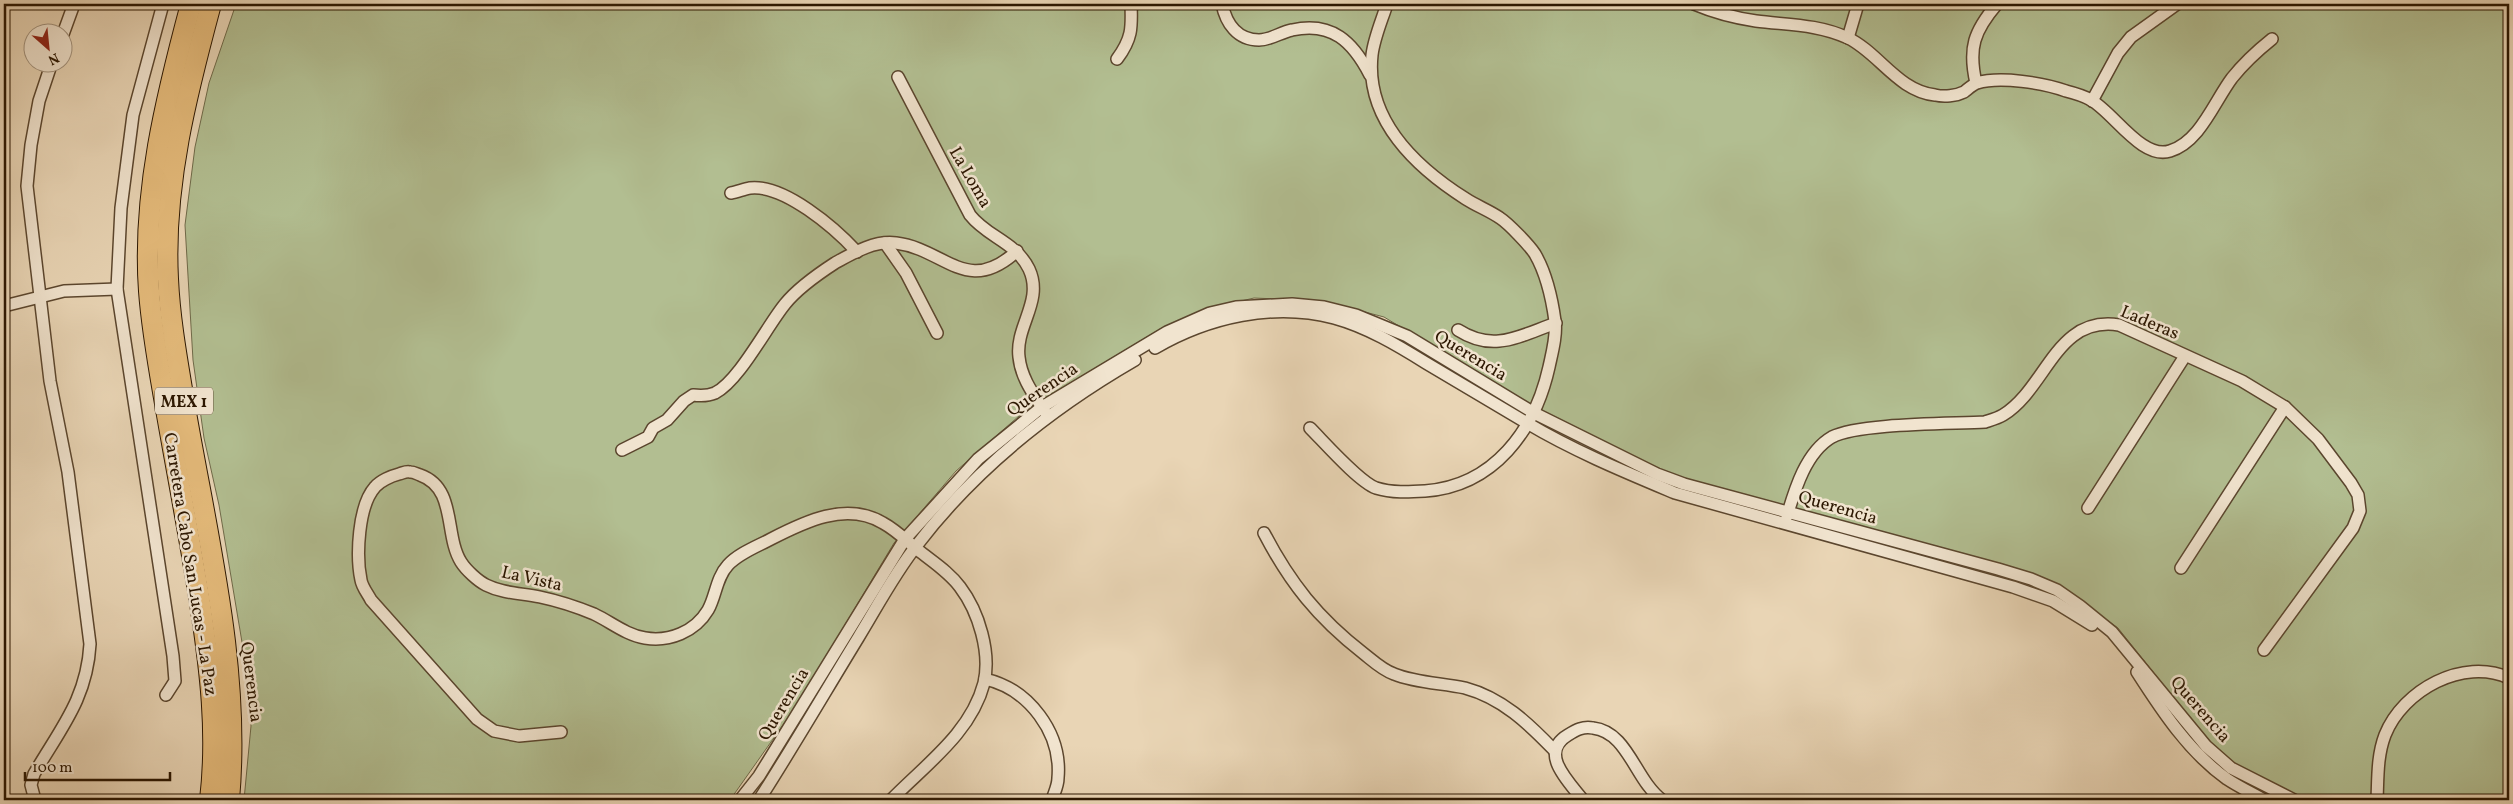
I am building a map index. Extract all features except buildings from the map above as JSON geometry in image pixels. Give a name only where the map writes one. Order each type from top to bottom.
[{"type":"highway","name":"Carretera Cabo San Lucas - La Paz","points":[[191,4],[175,64],[158,141],[148,261],[155,346],[231,703],[232,747],[229,800]]},
{"type":"highway","name":"Carretera Cabo San Lucas - La Paz","points":[[210,800],[213,714],[209,665],[209,603],[167,277],[168,233],[176,153],[188,92],[211,4]]},
{"type":"highway","points":[[209,603],[217,693],[218,751],[216,800]]},
{"type":"street","points":[[67,22],[74,4]]},
{"type":"street","points":[[163,4],[133,115],[121,208],[117,290],[173,656],[175,681],[166,695]]},
{"type":"street","points":[[1117,59],[1128,44],[1132,26],[1131,4]]},
{"type":"street","points":[[1222,4],[1230,26],[1250,39],[1266,39],[1286,31],[1307,28],[1333,33],[1353,47],[1371,76],[1382,116],[1402,146],[1431,175],[1467,200],[1501,218],[1534,254],[1550,294],[1556,323],[1546,381],[1528,424],[1507,454],[1486,472],[1461,483],[1437,490],[1405,493],[1373,487],[1310,428]]},
{"type":"street","points":[[1371,76],[1372,54],[1388,4]]},
{"type":"street","points":[[1694,4],[1711,11],[1730,9],[1754,21],[1799,24],[1848,38],[1910,88],[1933,95],[1947,96],[1962,93],[1976,83],[2013,81],[2040,84],[2092,101],[2150,150],[2168,152],[2183,146],[2196,133],[2214,103],[2247,60],[2272,39]]},
{"type":"street","points":[[1848,38],[1858,4]]},
{"type":"street","points":[[1976,83],[1972,65],[1972,46],[1982,21],[1997,4]]},
{"type":"street","points":[[2092,101],[2118,53],[2130,37],[2177,4]]},
{"type":"street","points":[[35,800],[31,785],[34,774],[83,689],[88,669],[90,644],[68,472],[50,381],[42,296],[27,186],[31,144],[39,101],[49,72]]},
{"type":"street","name":"La Loma","points":[[898,77],[970,215],[983,227],[1017,251],[1030,271],[1034,285],[1033,302],[1020,337],[1018,356],[1026,382],[1048,418]]},
{"type":"street","points":[[731,193],[751,188],[788,198],[840,234],[857,252]]},
{"type":"street","points":[[622,450],[648,437],[653,428],[667,420],[684,401],[693,395],[704,396],[726,385],[787,302],[815,277],[857,252],[885,243],[895,243],[915,248],[962,269],[981,272],[1006,261],[1017,251]]},
{"type":"street","points":[[885,243],[906,272],[937,334]]},
{"type":"street","points":[[4,306],[42,296],[81,290],[117,290]]},
{"type":"street","name":"Querencia","points":[[759,800],[808,709],[905,539],[978,458],[1042,407],[1167,332],[1210,313],[1259,304],[1292,304],[1324,307],[1385,326],[1407,336],[1534,413],[1657,474],[1684,484],[1788,510],[2031,578],[2057,590],[2110,635],[2206,746],[2231,768],[2250,780],[2294,800]]},
{"type":"street","name":"Querencia","points":[[740,800],[808,709],[915,548],[956,500],[988,467],[1083,392],[1173,338],[1233,317],[1262,312],[1291,312],[1335,318],[1378,335],[1528,424],[1628,474],[1675,493],[1784,525],[2013,587],[2053,601],[2110,635],[2166,716],[2187,742],[2226,778],[2264,800]]},
{"type":"street","points":[[1458,330],[1480,342],[1492,343],[1556,323]]},
{"type":"street","name":"Laderas","points":[[1784,525],[1788,510],[1807,464],[1820,447],[1832,437],[1854,430],[1985,422],[2003,415],[2018,402],[2062,347],[2080,330],[2092,325],[2105,323],[2119,325],[2242,381],[2285,407],[2318,439],[2344,471],[2358,495],[2360,511],[2353,528],[2264,650]]},
{"type":"street","points":[[2088,508],[2185,356]]},
{"type":"street","points":[[988,467],[1001,449],[1039,419],[1042,407]]},
{"type":"street","points":[[2181,568],[2285,407]]},
{"type":"street","name":"La Vista","points":[[561,732],[519,736],[494,731],[477,719],[371,600],[361,582],[360,546],[365,505],[375,486],[391,476],[410,472],[426,477],[438,487],[446,500],[453,543],[462,563],[484,584],[508,593],[540,597],[573,606],[597,616],[622,630],[644,638],[665,638],[686,632],[699,622],[708,610],[719,580],[729,564],[796,526],[827,515],[853,514],[882,522],[948,574],[961,588],[972,606],[985,651],[985,679],[979,699],[961,729],[939,755],[891,800]]},
{"type":"street","points":[[915,548],[915,536],[948,498],[958,479]]},
{"type":"street","points":[[1264,533],[1277,558],[1300,593],[1318,614],[1380,666],[1392,674],[1465,688],[1486,696],[1504,705],[1527,722],[1554,750]]},
{"type":"street","name":"Querencia","points":[[209,603],[234,656],[239,692],[241,744],[238,800]]},
{"type":"street","points":[[2377,800],[2381,747],[2391,723],[2406,702],[2434,683],[2463,673],[2488,672],[2509,678]]},
{"type":"street","points":[[985,679],[997,682],[1018,693],[1038,714],[1053,736],[1058,756],[1058,780],[1052,800]]},
{"type":"street","points":[[1583,800],[1559,769],[1554,759],[1554,750],[1562,739],[1579,728],[1593,728],[1605,731],[1620,743],[1642,780],[1662,800]]},
{"type":"green space","points":[[236,4],[2509,4],[2509,800],[2309,800],[2283,790],[2237,766],[2204,736],[2118,628],[2062,588],[1684,480],[1564,425],[1384,317],[1323,301],[1254,298],[1207,309],[1160,329],[1027,409],[956,471],[894,543],[795,708],[730,800],[244,800],[251,726],[246,666],[219,505],[204,438],[193,360],[185,225],[195,147],[209,83]]}]
